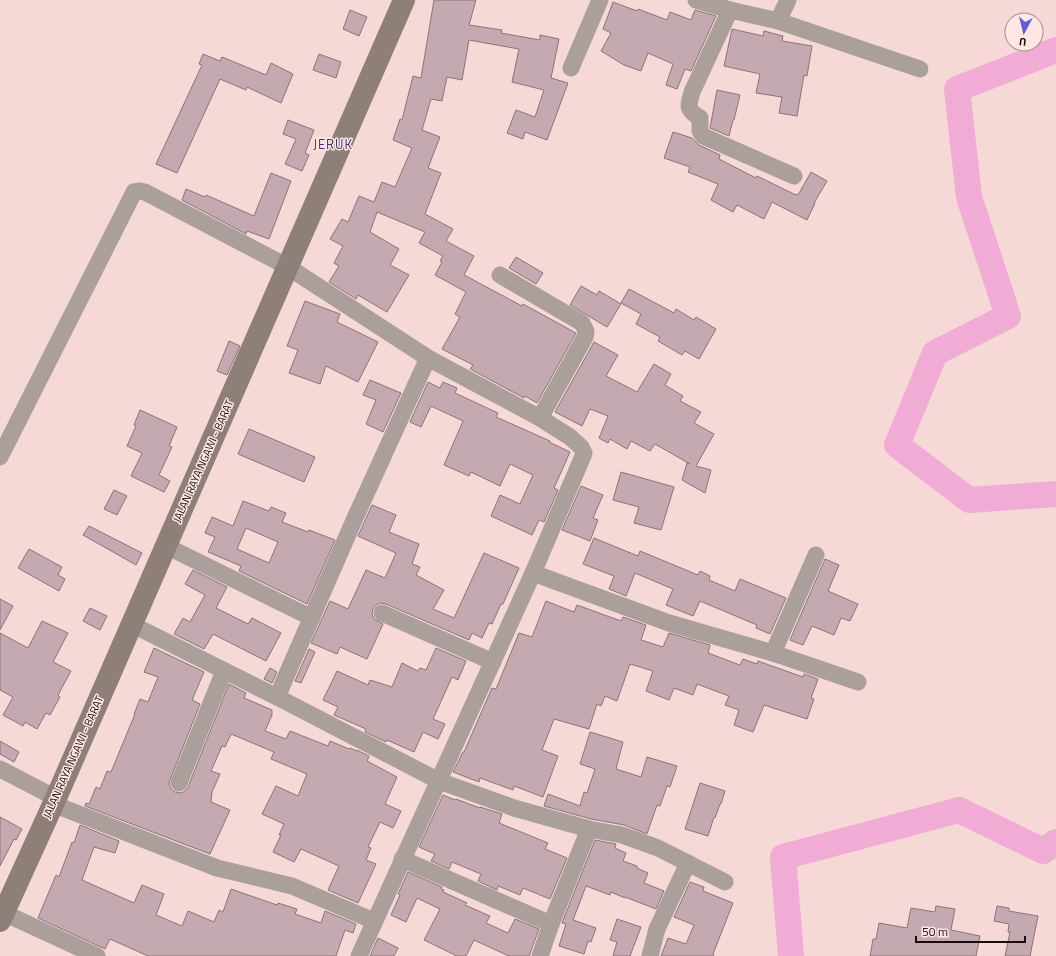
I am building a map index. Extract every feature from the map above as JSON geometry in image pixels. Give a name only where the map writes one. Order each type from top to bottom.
[{"type":"main road","name":"JALAN RAYA NGAWI - BARAT","points":[[2,917],[166,546],[404,0]]},
{"type":"street","points":[[571,68],[600,0]]},
{"type":"street","points":[[696,0],[730,10],[778,21],[920,69]]},
{"type":"street","points":[[778,21],[788,0]]},
{"type":"street","points":[[730,10],[692,92],[688,106],[690,110],[700,118],[700,131],[703,136],[794,176]]},
{"type":"street","points":[[0,457],[134,192],[140,191],[145,192],[288,267],[428,358],[540,418],[570,437],[581,447],[584,456],[533,573],[359,956]]},
{"type":"street","points":[[500,275],[582,323],[586,331],[585,337],[540,418]]},
{"type":"street","points":[[276,697],[428,358]]},
{"type":"street","points":[[166,546],[312,618]]},
{"type":"street","points":[[774,653],[816,555]]},
{"type":"street","points":[[533,573],[669,623],[774,653],[858,682]]},
{"type":"street","points":[[382,613],[493,662]]},
{"type":"street","points":[[131,624],[439,781],[514,808],[589,829],[622,836],[658,848],[725,882]]},
{"type":"street","points":[[179,783],[224,671]]},
{"type":"street","points":[[0,769],[54,801],[217,868],[292,886],[374,921]]},
{"type":"street","points":[[540,956],[551,924],[589,829]]},
{"type":"street","points":[[402,859],[551,924]]},
{"type":"street","points":[[650,956],[657,929],[688,863]]},
{"type":"street","points":[[2,917],[97,956]]},
{"type":"building","points":[[434,0],[476,0],[469,25],[502,30],[501,33],[540,40],[540,35],[559,39],[551,78],[568,83],[547,140],[525,132],[523,139],[507,133],[516,110],[535,117],[544,90],[512,82],[519,49],[469,40],[462,80],[447,77],[442,101],[431,99],[422,130],[440,137],[428,168],[441,173],[425,214],[453,229],[446,241],[474,256],[464,275],[522,306],[523,304],[576,333],[537,403],[525,396],[524,398],[470,369],[473,365],[442,349],[460,317],[455,314],[466,292],[435,275],[442,262],[440,261],[443,256],[419,243],[425,232],[377,212],[370,232],[399,249],[390,265],[409,275],[387,312],[358,295],[356,299],[329,282],[339,266],[334,263],[343,246],[330,239],[342,219],[348,222],[359,196],[374,202],[382,182],[395,187],[412,148],[393,140],[400,119],[402,120],[413,76],[421,78]]},
{"type":"building","points":[[613,2],[637,11],[638,9],[667,20],[670,12],[691,20],[695,10],[716,16],[691,71],[685,69],[677,89],[666,85],[673,64],[648,53],[641,71],[624,65],[601,51],[611,33],[603,29]]},
{"type":"building","points":[[350,10],[367,17],[359,36],[343,29]]},
{"type":"building","points":[[732,29],[763,36],[764,31],[783,36],[782,41],[812,46],[807,76],[804,75],[797,116],[779,113],[782,97],[756,93],[760,74],[724,66]]},
{"type":"building","points":[[203,54],[220,61],[222,57],[266,75],[271,63],[293,74],[281,103],[247,87],[246,90],[220,79],[177,173],[156,164],[202,65],[199,64]]},
{"type":"building","points":[[319,54],[341,62],[336,78],[313,70]]},
{"type":"building","points":[[717,90],[740,95],[729,136],[710,128]]},
{"type":"building","points":[[288,120],[314,130],[305,153],[309,155],[302,171],[285,164],[296,139],[283,134]]},
{"type":"building","points":[[673,132],[692,138],[699,145],[720,155],[719,159],[756,178],[757,176],[796,195],[798,195],[811,172],[827,181],[814,203],[807,220],[772,202],[764,219],[737,205],[733,212],[711,200],[718,184],[688,172],[690,167],[664,158]]},
{"type":"building","points":[[271,173],[291,181],[269,239],[247,231],[246,234],[182,200],[186,189],[205,197],[206,195],[254,216]]},
{"type":"building","points":[[516,257],[543,273],[536,284],[509,268]]},
{"type":"building","points":[[581,286],[597,295],[599,291],[621,304],[607,327],[570,305]]},
{"type":"building","points":[[629,289],[674,313],[676,309],[694,320],[696,317],[716,329],[699,359],[685,351],[682,355],[658,341],[660,337],[636,324],[641,314],[621,303]]},
{"type":"building","points":[[305,301],[340,314],[337,322],[378,342],[358,382],[326,366],[320,384],[289,373],[298,350],[287,346]]},
{"type":"building","points":[[229,341],[240,346],[227,375],[217,371]]},
{"type":"building","points":[[594,342],[618,355],[606,376],[637,392],[654,364],[671,374],[665,385],[683,396],[680,401],[701,412],[694,423],[714,434],[696,466],[711,470],[705,493],[682,480],[687,463],[690,464],[655,444],[650,451],[631,441],[627,449],[610,439],[608,443],[599,438],[608,416],[590,409],[582,426],[555,412]]},
{"type":"building","points":[[370,380],[401,393],[383,432],[366,424],[376,400],[363,395]]},
{"type":"building","points":[[428,382],[440,388],[443,382],[457,388],[455,393],[498,413],[496,417],[550,441],[549,442],[570,452],[554,488],[558,490],[544,522],[539,520],[532,535],[491,516],[500,495],[520,504],[533,475],[510,464],[500,486],[471,472],[469,476],[444,465],[463,421],[431,406],[421,427],[410,422]]},
{"type":"building","points":[[140,410],[177,427],[169,446],[172,447],[159,475],[170,481],[164,492],[131,476],[142,453],[127,446],[136,426],[134,425]]},
{"type":"building","points":[[249,429],[315,457],[304,482],[238,454]]},
{"type":"building","points":[[621,472],[674,487],[661,530],[634,523],[639,507],[613,500]]},
{"type":"building","points":[[581,486],[603,495],[593,518],[598,520],[590,541],[562,530]]},
{"type":"building","points":[[114,490],[127,496],[117,515],[104,509]]},
{"type":"building","points":[[243,501],[269,511],[271,507],[286,513],[282,522],[335,540],[307,604],[239,571],[241,566],[208,552],[215,537],[205,533],[212,517],[233,526]],"holes":[[[246,528],[278,542],[269,563],[237,549]]]},
{"type":"building","points":[[372,505],[396,515],[389,532],[419,544],[412,564],[420,567],[416,575],[444,590],[433,609],[454,618],[484,553],[519,568],[503,604],[501,604],[492,624],[489,623],[482,638],[472,633],[469,640],[381,603],[376,605],[372,614],[374,619],[383,624],[367,659],[340,647],[337,654],[311,643],[330,601],[348,609],[366,570],[385,578],[396,553],[358,536]]},
{"type":"building","points":[[89,526],[142,553],[136,565],[83,535]]},
{"type":"building","points":[[594,538],[638,556],[640,551],[698,575],[700,571],[710,576],[709,580],[735,591],[740,579],[786,598],[770,634],[756,628],[757,625],[700,601],[693,616],[666,605],[673,589],[635,573],[626,596],[609,589],[614,576],[583,564]]},
{"type":"building","points":[[29,549],[62,567],[58,575],[65,579],[59,591],[18,568]]},
{"type":"building","points":[[825,559],[839,565],[828,591],[858,604],[850,621],[841,618],[834,635],[812,626],[803,645],[790,640]]},
{"type":"building","points":[[193,570],[227,587],[216,608],[248,624],[252,618],[281,633],[266,661],[213,634],[204,649],[174,634],[183,618],[190,622],[205,595],[185,584]]},
{"type":"building","points":[[0,599],[13,606],[0,630]]},
{"type":"building","points":[[546,601],[574,612],[577,605],[621,621],[623,617],[646,625],[641,640],[663,647],[669,633],[710,645],[708,653],[740,665],[743,659],[757,664],[758,661],[803,677],[804,674],[818,679],[811,698],[814,699],[807,719],[764,705],[753,732],[734,725],[739,710],[725,705],[729,696],[697,684],[693,695],[674,688],[669,700],[646,691],[653,671],[630,664],[617,701],[605,696],[601,706],[597,704],[589,729],[554,719],[542,750],[558,756],[543,797],[514,786],[513,790],[480,778],[479,782],[453,772],[464,752],[492,688],[496,689],[519,633],[532,637]]},
{"type":"building","points":[[90,608],[107,616],[100,630],[83,621]]},
{"type":"building","points":[[42,621],[68,633],[53,662],[71,671],[58,695],[60,697],[50,715],[46,713],[37,729],[25,722],[23,726],[3,715],[13,697],[0,690],[0,633],[28,648]]},
{"type":"building","points":[[154,648],[204,672],[192,700],[200,704],[169,784],[171,789],[175,792],[181,793],[188,787],[229,684],[246,693],[244,698],[272,710],[272,715],[265,731],[286,739],[290,731],[328,746],[330,741],[349,749],[357,750],[369,756],[367,761],[397,777],[385,804],[401,811],[393,828],[380,822],[368,847],[371,848],[366,860],[376,864],[358,903],[328,890],[339,866],[301,849],[294,862],[273,852],[281,835],[279,835],[284,824],[262,814],[276,786],[298,796],[307,774],[271,759],[274,752],[231,734],[225,747],[222,746],[211,771],[220,774],[212,792],[211,802],[230,810],[210,854],[85,806],[86,803],[89,804],[96,787],[100,789],[107,771],[111,772],[140,699],[148,702],[158,677],[144,672]]},
{"type":"building","points":[[436,648],[466,661],[458,680],[452,677],[433,719],[445,724],[438,739],[423,732],[414,752],[387,740],[386,742],[365,732],[366,729],[334,715],[338,707],[323,700],[337,671],[368,685],[370,680],[392,687],[402,663],[418,671],[420,668],[426,670]]},
{"type":"building","points":[[309,649],[315,652],[301,683],[295,681]]},
{"type":"building","points":[[270,668],[277,672],[272,683],[264,679]]},
{"type":"building","points":[[590,732],[623,742],[616,769],[641,777],[647,757],[677,766],[670,787],[667,786],[660,806],[657,805],[647,834],[624,825],[591,819],[544,806],[548,794],[580,806],[584,792],[587,793],[595,769],[580,764]]},
{"type":"building","points":[[0,741],[19,752],[14,762],[0,754]]},
{"type":"building","points":[[700,783],[725,791],[708,836],[685,829]]},
{"type":"building","points":[[443,795],[502,814],[499,823],[548,843],[545,849],[567,858],[550,899],[523,888],[520,895],[498,886],[497,890],[478,881],[481,874],[452,862],[449,869],[431,861],[435,854],[419,847]]},
{"type":"building","points":[[0,817],[22,829],[16,840],[14,839],[0,866]]},
{"type":"building","points":[[80,825],[119,841],[115,853],[94,847],[82,880],[134,903],[142,885],[164,894],[156,915],[182,926],[188,911],[214,922],[219,910],[223,912],[231,889],[277,905],[278,903],[297,909],[295,914],[321,923],[325,911],[356,924],[353,933],[345,930],[336,956],[148,956],[110,939],[105,949],[38,918],[56,875],[59,877]]},
{"type":"building","points":[[595,840],[616,844],[615,848],[626,853],[623,861],[637,866],[637,868],[648,873],[644,883],[664,891],[656,909],[611,892],[610,895],[586,886],[573,920],[596,928],[591,942],[588,941],[584,954],[559,946],[566,924],[562,923]]},
{"type":"building","points":[[408,872],[442,887],[441,889],[444,890],[443,892],[467,903],[465,905],[490,916],[486,923],[508,933],[515,919],[539,929],[529,956],[509,956],[474,940],[466,956],[457,956],[424,940],[440,909],[417,898],[406,922],[391,915],[400,895],[398,894]]},
{"type":"building","points":[[690,882],[704,887],[703,891],[733,903],[713,954],[714,956],[661,956],[668,938],[686,944],[694,925],[674,917]]},
{"type":"building","points":[[936,906],[955,909],[951,930],[980,936],[976,956],[870,956],[873,939],[876,939],[879,923],[907,928],[911,908],[935,912]]},
{"type":"building","points":[[997,906],[1009,908],[1009,911],[1038,916],[1030,956],[1005,956],[1010,932],[1008,932],[1009,924],[994,921]]},
{"type":"building","points":[[617,919],[641,927],[630,956],[613,956],[617,942],[610,940]]},
{"type":"building","points":[[378,938],[398,948],[394,956],[370,956]]},
{"type":"waterway","points":[[1056,50],[957,89],[969,197],[1008,316],[935,353],[897,445],[969,500],[1056,494]]},
{"type":"waterway","points":[[791,956],[783,857],[959,810],[1043,851],[1056,842]]},
{"type":"district","name":"JERUK","points":[[333,144]]}]
